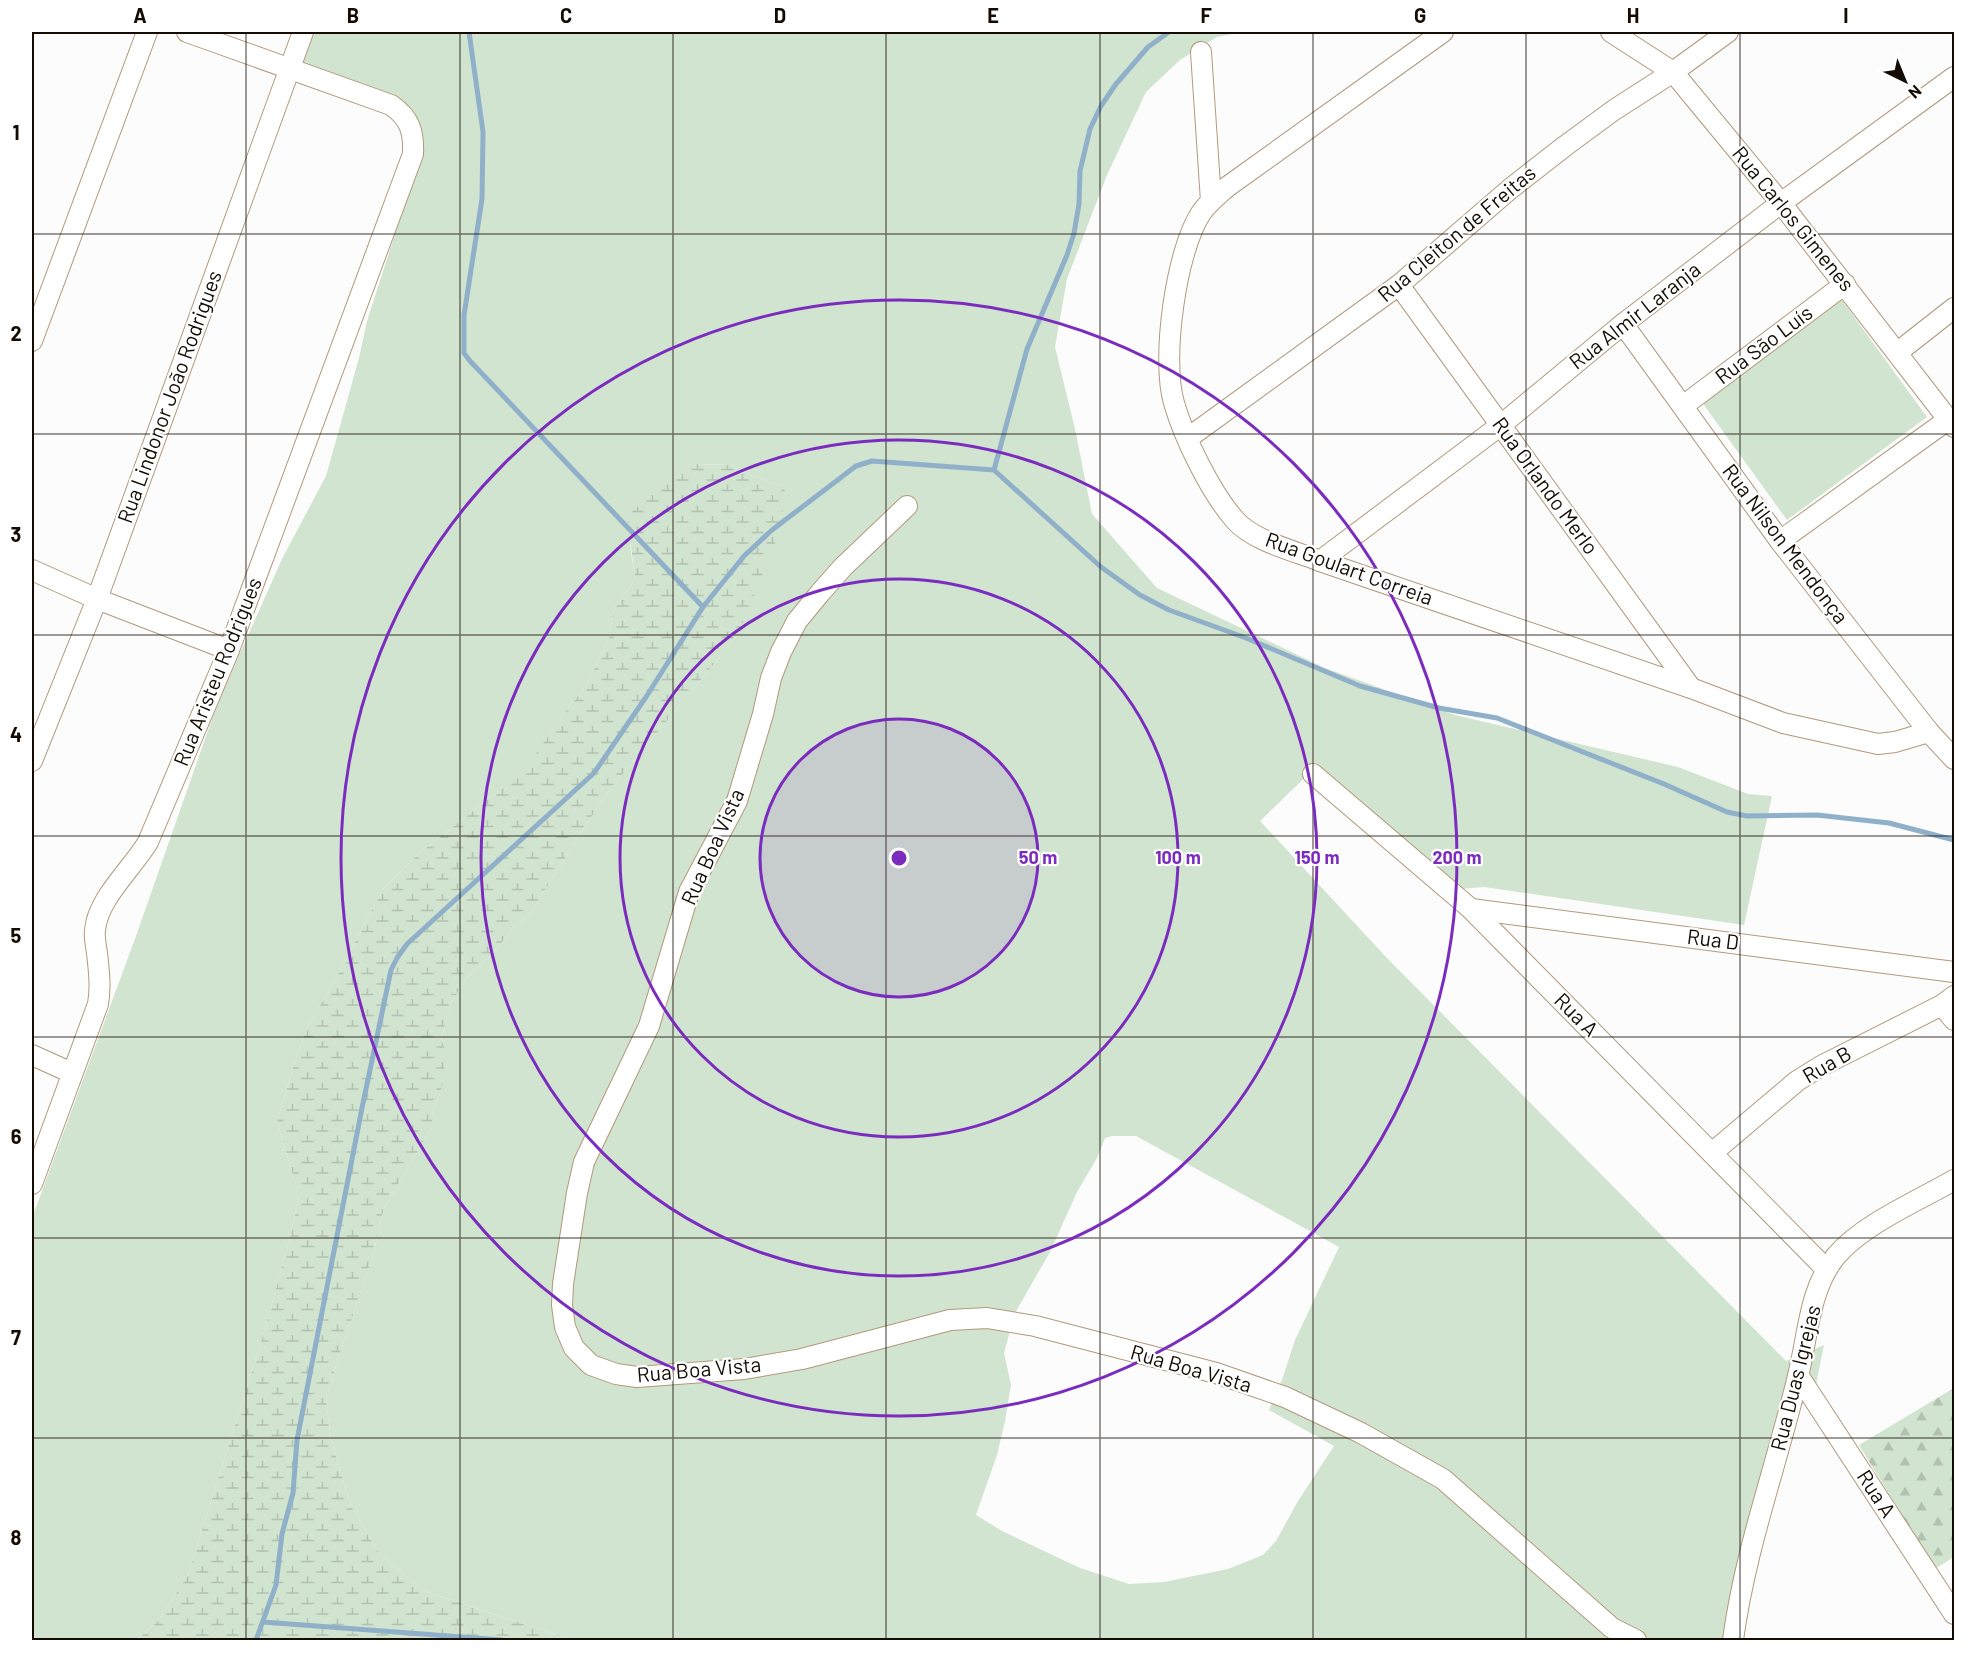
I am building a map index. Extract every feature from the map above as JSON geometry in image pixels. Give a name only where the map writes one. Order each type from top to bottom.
[{"type":"street","points":[[32,342],[147,32]]},
{"type":"street","points":[[187,32],[289,68]]},
{"type":"street","name":"Rua Lindonor João Rodrigues","points":[[32,761],[97,599],[303,32]]},
{"type":"street","name":"Rua Goulart Correia","points":[[1443,32],[1210,201],[1193,228],[1180,271],[1172,311],[1169,350],[1170,379],[1174,403],[1188,438],[1202,468],[1236,521],[1262,538],[1320,561],[1691,688],[1783,723],[1868,743],[1895,742],[1929,732]]},
{"type":"street","name":"Rua Carlos Gimenes","points":[[1611,32],[1673,72],[1781,203],[1952,423]]},
{"type":"street","name":"Rua Cleiton de Freitas","points":[[1188,438],[1399,285],[1510,189],[1556,153],[1728,32]]},
{"type":"street","points":[[1201,52],[1210,201]]},
{"type":"street","name":"Rua Aristeu Rodrigues","points":[[32,1184],[98,1004],[100,979],[94,930],[98,915],[106,899],[133,866],[148,842],[229,650],[412,154],[414,136],[410,124],[402,113],[391,105],[289,68]]},
{"type":"street","name":"Rua Almir Laranja","points":[[1320,561],[1501,425],[1623,324],[1781,203],[1954,77]]},
{"type":"street","name":"Rua São Luís","points":[[1683,405],[1845,284]]},
{"type":"street","name":"Rua Orlando Merlo","points":[[1399,285],[1691,688]]},
{"type":"street","points":[[1898,352],[1954,308]]},
{"type":"street","name":"Rua Nilson Mendonça","points":[[1623,324],[1780,541],[1929,732],[1954,759]]},
{"type":"street","points":[[1780,541],[1952,423]]},
{"type":"street","name":"Rua Boa Vista","points":[[907,506],[843,567],[820,593],[797,621],[781,651],[771,678],[763,714],[737,801],[689,892],[649,1026],[584,1162],[563,1284],[562,1305],[565,1327],[574,1348],[591,1365],[616,1374],[637,1377],[744,1369],[802,1359],[950,1320],[987,1318],[1035,1326],[1216,1373],[1285,1397],[1361,1433],[1443,1479],[1612,1628],[1636,1641]]},
{"type":"street","points":[[32,570],[97,599],[229,650]]},
{"type":"street","name":"Rua A","points":[[1313,774],[1471,909],[1826,1269]]},
{"type":"street","name":"Rua D","points":[[1471,909],[1954,972]]},
{"type":"street","name":"Rua B","points":[[1712,1153],[1797,1081],[1821,1066],[1950,1007]]},
{"type":"street","points":[[32,1055],[72,1073]]},
{"type":"street","name":"Rua Duas Igrejas","points":[[1733,1641],[1741,1589],[1798,1375],[1818,1286],[1826,1269],[1855,1238],[1954,1180]]},
{"type":"street","name":"Rua A","points":[[1798,1375],[1954,1614]]},
{"type":"green space","points":[[308,32],[1242,32],[1217,37],[1180,60],[1146,92],[1107,175],[1067,279],[1055,347],[1092,514],[1157,588],[1325,668],[1455,715],[1678,767],[1748,794],[1772,796],[1744,925],[1484,887],[1461,889],[1317,766],[1260,821],[1386,957],[1786,1361],[1824,1345],[1816,1385],[1775,1443],[1727,1640],[572,1640],[424,1591],[380,1555],[351,1506],[331,1439],[326,1400],[372,1259],[384,1208],[432,1127],[432,1115],[442,1087],[441,1040],[451,1003],[467,977],[531,912],[604,797],[737,636],[785,487],[747,474],[731,465],[690,464],[630,545],[635,579],[614,609],[609,638],[587,684],[535,756],[497,792],[416,856],[383,889],[331,988],[308,1025],[277,1122],[299,1196],[289,1242],[261,1342],[188,1575],[159,1620],[137,1640],[32,1640],[32,1218],[136,936],[218,702],[283,557],[326,476],[367,321],[424,144],[413,120],[304,68],[299,57]],"holes":[[[1136,1136],[1339,1247],[1295,1340],[1269,1410],[1334,1446],[1298,1501],[1276,1541],[1263,1555],[1228,1569],[1164,1582],[1129,1584],[1080,1568],[1002,1531],[976,1515],[997,1455],[1005,1421],[1011,1385],[1004,1353],[1015,1313],[1050,1252],[1105,1138]]]},
{"type":"green space","points":[[1841,299],[1927,417],[1787,520],[1701,401]]},
{"type":"green space","points":[[690,464],[731,465],[747,474],[785,487],[780,531],[737,636],[604,797],[531,912],[467,977],[451,1003],[441,1040],[446,1052],[442,1087],[432,1115],[432,1127],[384,1208],[372,1259],[326,1400],[331,1439],[351,1506],[380,1555],[424,1591],[572,1640],[137,1640],[159,1620],[188,1575],[261,1342],[289,1242],[299,1196],[277,1122],[308,1025],[331,988],[383,889],[416,856],[497,792],[535,755],[587,684],[609,638],[614,609],[635,579],[627,516],[664,483]]},
{"type":"green space","points":[[1954,1388],[1954,1557],[1935,1569],[1859,1445]]},
{"type":"waterway","points":[[469,32],[483,132],[482,199],[464,315],[464,353],[703,607]]},
{"type":"waterway","points":[[994,470],[1027,349],[1074,233],[1079,204],[1080,171],[1090,129],[1101,106],[1116,84],[1148,47],[1169,32]]},
{"type":"waterway","points":[[256,1640],[276,1585],[282,1534],[293,1493],[297,1440],[362,1108],[391,970],[397,958],[407,944],[594,773],[703,607],[744,556],[772,530],[856,466],[872,461],[994,470],[1101,567],[1140,595],[1169,610],[1246,638],[1360,686],[1439,708],[1497,718],[1664,784],[1727,812],[1747,816],[1817,815],[1889,823],[1954,840]]},
{"type":"waterway","points":[[263,1622],[502,1640]]}]
